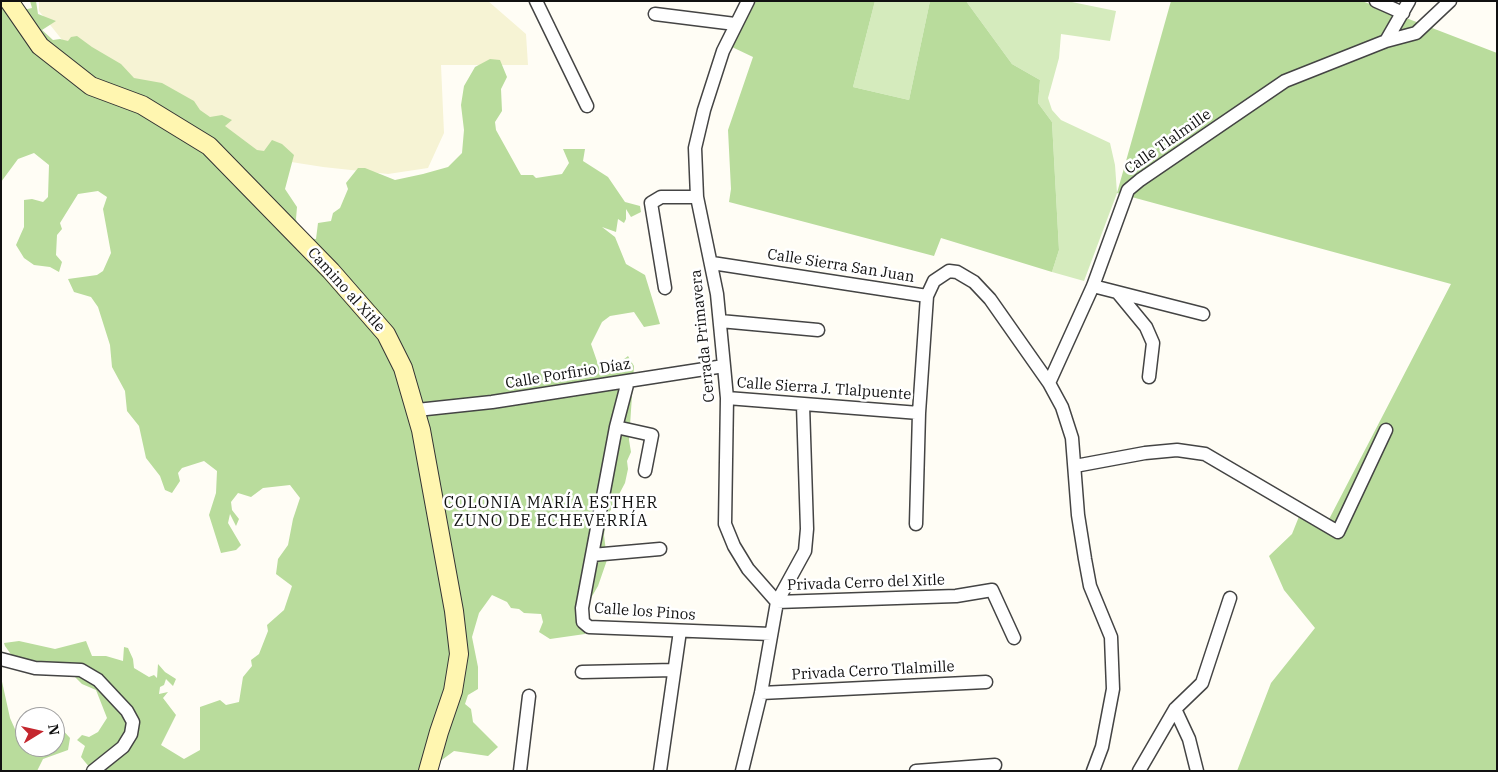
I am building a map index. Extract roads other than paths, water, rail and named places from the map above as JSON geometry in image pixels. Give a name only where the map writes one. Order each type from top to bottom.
[{"type":"street","name":"Camino al Xitle","points":[[9,1],[40,46],[90,86],[142,105],[209,146],[331,271],[386,334],[403,368],[417,410],[454,610],[459,654],[453,691],[428,771]]},
{"type":"street","points":[[536,1],[587,106]]},
{"type":"street","name":"Cerrada Primavera","points":[[748,1],[723,51],[704,110],[695,148],[697,196],[712,263],[727,398],[725,524],[734,546],[748,569],[777,602]]},
{"type":"street","points":[[1376,1],[1403,13]]},
{"type":"street","points":[[1386,40],[1409,1]]},
{"type":"street","name":"Calle Tlalmille","points":[[1050,383],[1093,286],[1128,190],[1285,81],[1386,40],[1416,33],[1450,1]]},
{"type":"street","points":[[655,14],[735,24]]},
{"type":"street","points":[[665,288],[651,203],[662,196],[697,196]]},
{"type":"street","name":"Calle Sierra San Juan","points":[[712,263],[927,296],[934,281],[949,271],[957,272],[974,282],[990,299],[1050,383]]},
{"type":"street","points":[[1093,286],[1202,314]]},
{"type":"street","points":[[1118,293],[1146,327],[1152,343],[1149,377]]},
{"type":"street","points":[[916,524],[919,413],[927,296]]},
{"type":"street","points":[[720,322],[818,330]]},
{"type":"street","name":"Calle Porfirio Díaz","points":[[417,410],[492,402],[724,366]]},
{"type":"street","name":"Calle los Pinos","points":[[628,381],[616,427],[581,615],[584,622],[589,627],[771,634]]},
{"type":"street","points":[[1050,383],[1062,407],[1072,438],[1078,516],[1090,586],[1111,637],[1113,689],[1102,747],[1093,771]]},
{"type":"street","name":"Calle Sierra J. Tlalpuente","points":[[727,398],[919,413]]},
{"type":"street","points":[[742,771],[761,693],[777,602],[805,551],[807,528],[803,405]]},
{"type":"street","points":[[616,427],[652,435],[645,471]]},
{"type":"street","points":[[1075,466],[1145,453],[1177,450],[1204,454],[1338,532],[1386,430]]},
{"type":"street","points":[[592,555],[660,549]]},
{"type":"street","name":"Privada Cerro del Xitle","points":[[777,602],[956,596],[992,590],[1014,638]]},
{"type":"street","points":[[1139,771],[1175,709],[1202,683],[1230,598]]},
{"type":"street","points":[[660,771],[680,631]]},
{"type":"street","points":[[1,659],[35,668],[81,670],[98,680],[127,711],[133,722],[131,734],[123,747],[93,771]]},
{"type":"street","points":[[582,672],[674,670]]},
{"type":"street","name":"Privada Cerro Tlalmille","points":[[761,693],[986,682]]},
{"type":"street","points":[[520,771],[528,696]]},
{"type":"street","points":[[1175,709],[1188,739],[1197,771]]},
{"type":"street","points":[[916,771],[995,766]]},
{"type":"district","name":"COLONIA MARÍA ESTHER ZUNO DE ECHEVERRÍA","points":[[551,512]]}]
